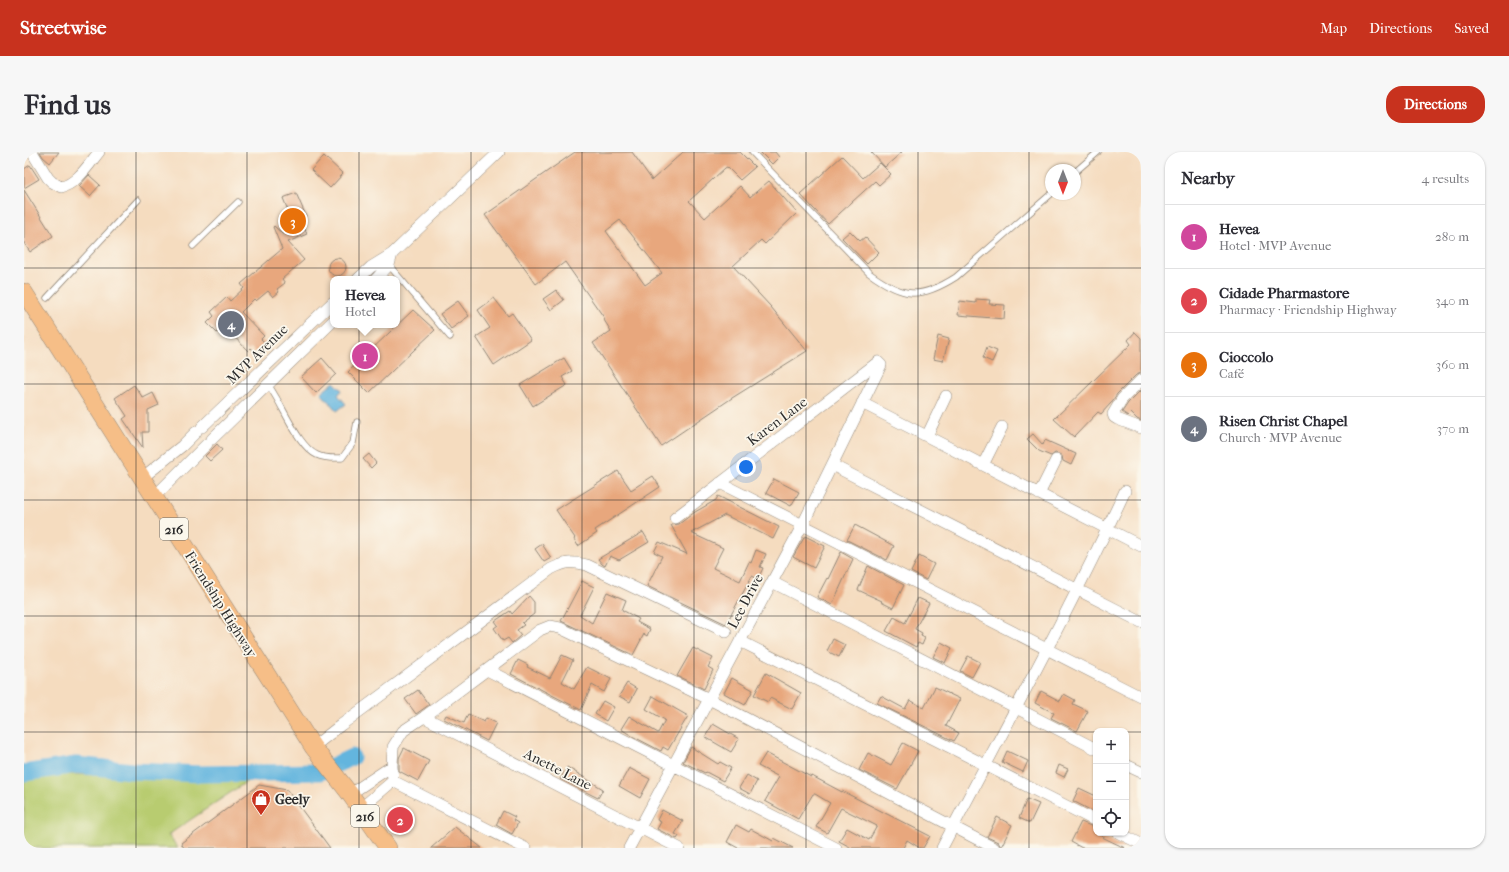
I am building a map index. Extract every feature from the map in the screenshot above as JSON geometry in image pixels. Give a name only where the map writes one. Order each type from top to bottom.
[{"type":"main road","name":"Friendship Highway","points":[[24,292],[313,747],[346,789],[388,848]]},
{"type":"street","points":[[32,152],[48,178],[61,187],[70,184],[77,178],[99,152]]},
{"type":"street","points":[[379,276],[388,260],[499,152]]},
{"type":"street","points":[[361,276],[371,267],[388,260]]},
{"type":"street","name":"MVP Avenue","points":[[142,478],[182,446],[330,305]]},
{"type":"street","name":"MVP Avenue","points":[[154,497],[209,441],[330,324]]},
{"type":"street","name":"Lee Drive","points":[[629,848],[802,526],[880,364]]},
{"type":"street","name":"Karen Lane","points":[[675,518],[880,364]]},
{"type":"street","points":[[257,374],[268,384]]},
{"type":"street","points":[[1141,380],[1122,399],[1113,414],[1117,419],[1141,428]]},
{"type":"street","points":[[926,436],[946,396]]},
{"type":"street","points":[[862,403],[1141,546]]},
{"type":"street","points":[[215,415],[225,426]]},
{"type":"street","points":[[982,465],[1002,427]]},
{"type":"street","points":[[1039,494],[1056,460]]},
{"type":"street","points":[[832,465],[1141,622]]},
{"type":"street","points":[[720,483],[1141,697]]},
{"type":"street","points":[[942,848],[1108,529],[1125,490]]},
{"type":"street","points":[[313,747],[551,569],[564,563],[576,562],[587,565],[726,632]]},
{"type":"street","points":[[772,582],[1093,747]]},
{"type":"street","points":[[393,781],[393,747],[403,732],[540,630],[550,626],[560,628],[709,699],[994,848]]},
{"type":"street","points":[[740,641],[1093,819]]},
{"type":"street","points":[[487,670],[836,848]]},
{"type":"street","name":"Anette Lane","points":[[424,717],[679,848]]},
{"type":"street","points":[[346,789],[364,784],[392,766]]},
{"type":"street","points":[[1129,766],[1141,772]]},
{"type":"street","points":[[360,809],[393,781]]},
{"type":"street","points":[[393,781],[525,848]]},
{"type":"street","points":[[364,784],[374,797]]},
{"type":"street","points":[[1125,836],[1141,844]]},
{"type":"lane","points":[[752,152],[868,273],[885,285],[912,293],[928,292],[940,287],[956,277],[1045,199]]},
{"type":"lane","points":[[1081,167],[1098,152]]},
{"type":"lane","points":[[47,298],[138,200]]},
{"type":"lane","points":[[193,246],[238,202]]},
{"type":"lane","points":[[388,260],[450,337]]},
{"type":"lane","points":[[371,267],[377,276]]},
{"type":"lane","points":[[288,344],[298,354]]},
{"type":"lane","points":[[268,384],[292,427],[307,447],[316,455],[328,459],[342,458],[353,443],[357,422]]},
{"type":"green space","points":[[24,771],[157,777],[255,776],[168,835],[178,848],[24,848]]},
{"type":"water","points":[[334,382],[342,390],[338,395],[346,404],[337,411],[321,393]]},
{"type":"building","points":[[40,152],[59,152],[50,163]]},
{"type":"building","points":[[575,152],[632,152],[652,180],[683,152],[740,152],[755,167],[740,180],[727,167],[725,168],[689,201],[705,218],[740,186],[750,197],[769,181],[797,213],[765,244],[761,240],[733,266],[771,307],[807,351],[732,398],[661,446],[593,343],[611,331],[604,320],[605,319],[565,262],[536,284],[485,215]],"holes":[[[620,220],[662,273],[645,285],[606,231]]]},
{"type":"building","points":[[760,152],[775,152],[779,157],[772,164]]},
{"type":"building","points":[[871,152],[902,152],[885,167]]},
{"type":"building","points":[[324,156],[343,174],[330,188],[311,170]]},
{"type":"building","points":[[842,156],[863,178],[880,163],[891,174],[879,185],[875,181],[828,224],[800,194]]},
{"type":"building","points":[[30,165],[39,179],[24,188],[24,169]]},
{"type":"building","points":[[89,175],[100,185],[90,196],[79,186]]},
{"type":"building","points":[[24,190],[53,236],[30,252],[24,243]]},
{"type":"building","points":[[296,193],[306,216],[300,218],[307,234],[288,242],[304,260],[282,279],[285,283],[277,289],[279,292],[273,297],[268,291],[256,301],[254,299],[241,312],[264,336],[261,339],[268,346],[258,355],[251,348],[248,351],[224,326],[217,333],[207,323],[214,316],[211,312],[227,297],[230,301],[244,288],[241,284],[282,249],[273,227],[274,226],[284,235],[278,223],[291,218],[283,198]]},
{"type":"building","points":[[850,231],[860,241],[865,237],[879,252],[867,264],[842,238]]},
{"type":"building","points":[[337,258],[343,261],[346,267],[343,273],[337,276],[331,273],[328,267],[331,261]]},
{"type":"building","points":[[556,290],[564,300],[551,310],[543,299]]},
{"type":"building","points":[[494,298],[508,316],[512,313],[531,340],[494,365],[476,337],[490,328],[478,310]]},
{"type":"building","points":[[976,299],[990,300],[989,304],[1005,305],[1004,319],[958,315],[960,301],[976,303]]},
{"type":"building","points":[[458,301],[469,316],[451,329],[440,314]]},
{"type":"building","points":[[413,310],[435,330],[369,393],[348,372],[394,328],[400,328],[400,322]]},
{"type":"building","points":[[1135,332],[1141,338],[1141,373],[1136,375],[1117,394],[1101,414],[1098,412],[1074,437],[1054,419],[1131,344],[1128,340]]},
{"type":"building","points":[[938,336],[949,339],[943,361],[933,359]]},
{"type":"building","points":[[987,347],[997,351],[992,362],[983,358]]},
{"type":"building","points":[[322,358],[336,374],[316,393],[301,377]]},
{"type":"building","points":[[564,358],[572,371],[562,377],[567,385],[533,406],[520,385]]},
{"type":"building","points":[[134,385],[143,398],[153,393],[159,405],[148,410],[148,432],[142,432],[143,448],[123,419],[127,416],[115,398]]},
{"type":"building","points":[[1141,390],[1141,421],[1131,413],[1128,416],[1122,412],[1128,403]]},
{"type":"building","points":[[1033,434],[1043,445],[1045,440],[1076,454],[1071,465],[1063,461],[1062,456],[1059,454],[1055,453],[1051,456],[1039,451],[1027,439]]},
{"type":"building","points":[[217,444],[222,450],[210,461],[205,456]]},
{"type":"building","points":[[369,454],[376,463],[371,468],[363,459]]},
{"type":"building","points":[[618,471],[631,490],[653,476],[660,487],[595,530],[597,533],[578,546],[574,539],[575,538],[556,510]]},
{"type":"building","points":[[774,479],[799,492],[791,506],[766,493]]},
{"type":"building","points":[[718,496],[779,527],[773,539],[725,515],[691,533],[723,548],[713,568],[740,581],[749,562],[751,563],[756,550],[766,554],[760,567],[763,568],[758,579],[752,576],[726,624],[647,586],[662,556],[654,552],[659,542],[687,554],[671,525],[679,524],[695,512],[716,500]]},
{"type":"building","points":[[855,525],[894,546],[887,560],[847,540]]},
{"type":"building","points":[[643,532],[649,542],[619,560],[610,556],[605,566],[598,559]]},
{"type":"building","points":[[805,536],[825,546],[814,568],[793,557]]},
{"type":"building","points":[[542,544],[551,558],[544,562],[535,549]]},
{"type":"building","points":[[841,552],[853,559],[832,605],[817,597],[827,578],[828,579]]},
{"type":"building","points":[[919,556],[934,564],[926,580],[911,572]]},
{"type":"building","points":[[868,566],[904,585],[893,608],[858,590]]},
{"type":"building","points":[[582,581],[594,587],[580,615],[592,623],[607,592],[626,600],[622,610],[639,619],[637,622],[650,629],[647,636],[644,634],[633,655],[561,621]]},
{"type":"building","points":[[529,596],[534,602],[534,614],[522,623],[524,625],[517,630],[521,635],[512,643],[508,638],[503,641],[494,628],[498,625],[495,621],[510,611],[512,614]]},
{"type":"building","points":[[918,598],[929,603],[915,629],[922,633],[921,636],[925,638],[922,645],[918,643],[916,647],[886,631],[894,617],[905,623]]},
{"type":"building","points":[[833,639],[845,645],[839,657],[827,651]]},
{"type":"building","points":[[941,642],[952,648],[945,663],[933,657]]},
{"type":"building","points":[[693,648],[713,658],[708,667],[713,670],[704,689],[677,676]]},
{"type":"building","points":[[562,655],[573,660],[562,682],[574,689],[587,667],[611,679],[604,692],[592,685],[581,710],[511,674],[518,660],[528,665],[527,667],[550,678]]},
{"type":"building","points":[[968,656],[980,662],[972,677],[960,671]]},
{"type":"building","points":[[766,673],[801,693],[792,709],[770,698],[768,702],[754,695]]},
{"type":"building","points":[[732,678],[753,690],[745,705],[724,693]]},
{"type":"building","points":[[627,683],[637,689],[630,702],[619,696]]},
{"type":"building","points":[[935,687],[960,699],[946,726],[959,733],[954,741],[877,703],[881,696],[905,709],[910,700],[924,708]]},
{"type":"building","points":[[418,690],[429,705],[416,714],[405,699]]},
{"type":"building","points":[[1041,691],[1060,701],[1064,694],[1075,700],[1073,704],[1088,711],[1077,731],[1051,718],[1054,713],[1035,703]]},
{"type":"building","points":[[653,696],[688,716],[668,750],[663,747],[661,751],[621,729],[629,716],[658,733],[665,720],[646,709]]},
{"type":"building","points":[[603,701],[614,707],[606,721],[595,714]]},
{"type":"building","points":[[468,714],[484,722],[486,718],[496,723],[487,741],[444,719],[446,715],[464,723]]},
{"type":"building","points":[[713,724],[739,739],[731,752],[705,737]]},
{"type":"building","points":[[903,743],[918,751],[897,789],[859,770],[868,753],[891,765]]},
{"type":"building","points":[[691,747],[718,764],[720,762],[731,768],[723,781],[683,762]]},
{"type":"building","points":[[404,748],[429,761],[418,781],[399,771],[399,758]]},
{"type":"building","points":[[1007,751],[1028,761],[1023,772],[1002,762]]},
{"type":"building","points":[[766,753],[930,836],[923,848],[920,848],[907,840],[903,848],[852,848],[839,841],[847,828],[869,840],[877,826],[841,808],[827,833],[816,827],[830,803],[815,794],[813,794],[798,819],[765,801],[779,777],[758,766]]},
{"type":"building","points":[[1059,765],[1068,769],[1064,777],[1056,773]]},
{"type":"building","points":[[567,767],[603,789],[598,798],[560,779]]},
{"type":"building","points":[[629,768],[650,779],[640,798],[619,786]]},
{"type":"building","points":[[747,775],[757,781],[750,794],[739,788]]},
{"type":"building","name":"Geely","points":[[259,785],[287,790],[330,848],[184,848],[181,843]]},
{"type":"building","points":[[1079,788],[1093,795],[1093,811],[1073,801]]},
{"type":"building","points":[[1027,799],[1039,804],[1030,823],[1019,818]]},
{"type":"building","points":[[662,810],[683,821],[675,834],[679,836],[677,839],[657,829],[661,822],[657,820]]},
{"type":"building","points":[[503,811],[515,817],[513,820],[518,823],[512,834],[496,825]]},
{"type":"building","points":[[997,817],[1012,825],[1001,847],[998,842],[987,837]]},
{"type":"building","points":[[1081,822],[1093,827],[1093,836],[1102,836],[1125,848],[1082,848],[1071,842]]},
{"type":"building","points":[[736,825],[749,832],[751,829],[773,841],[774,838],[793,848],[738,848],[727,842]]},
{"type":"building","points":[[455,827],[482,848],[431,848]]},
{"type":"waterway","points":[[24,773],[76,765],[132,771],[201,774],[320,772],[352,757]]},
{"type":"place","name":"Cioccolo","points":[[293,221]]},
{"type":"place","name":"Risen Christ Chapel","points":[[231,324]]},
{"type":"place","name":"Hevea","points":[[365,356]]},
{"type":"place","name":"Geely","points":[[261,816]]},
{"type":"place","name":"Cidade Pharmastore","points":[[400,820]]}]
